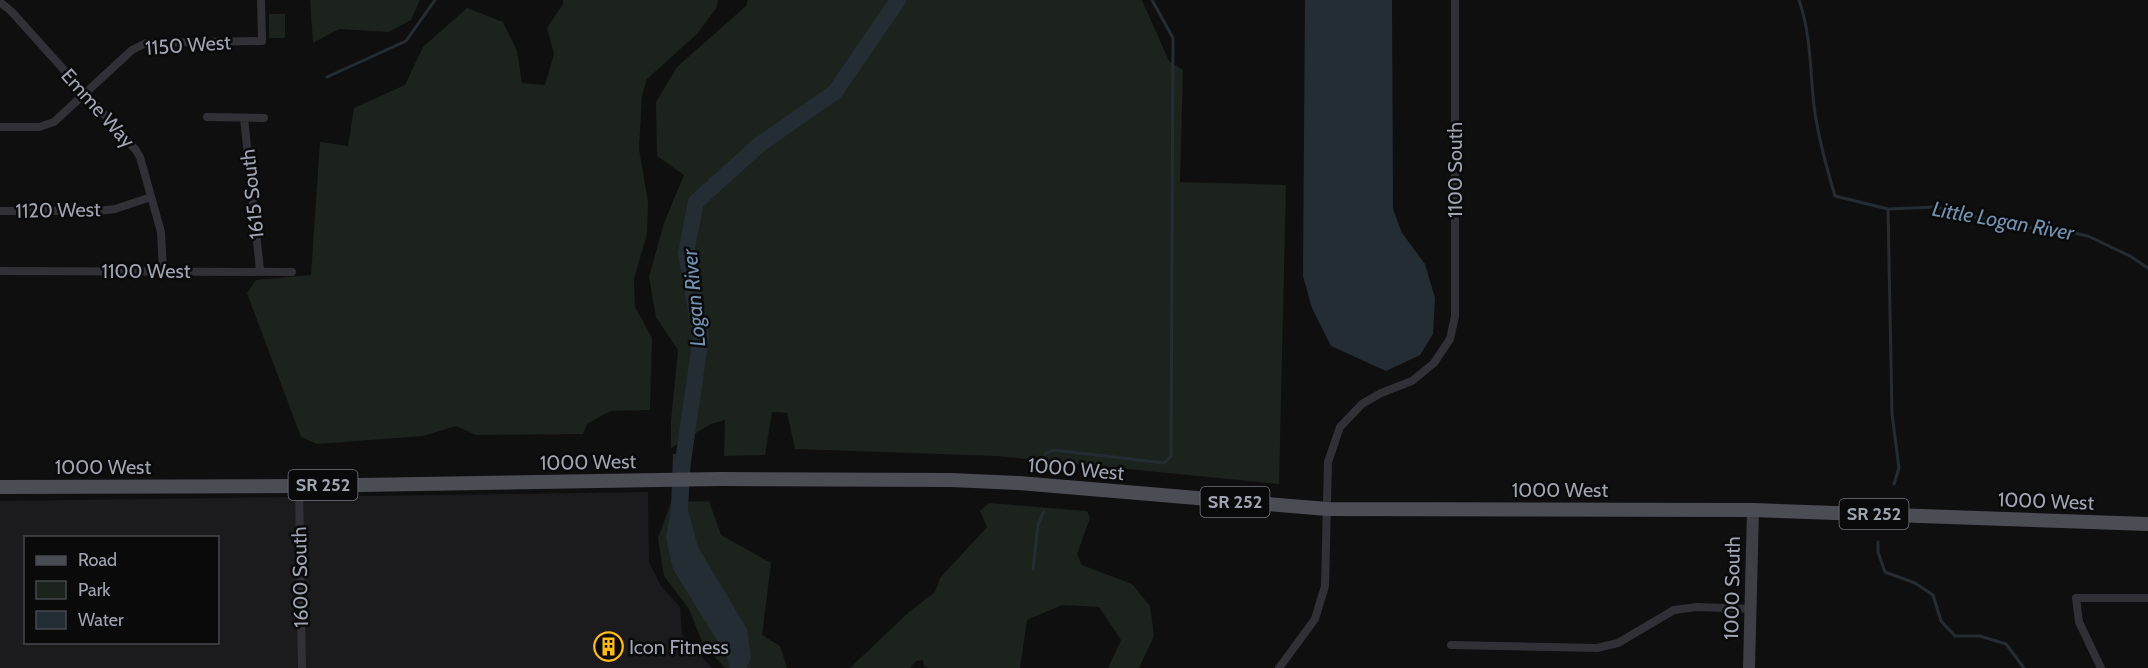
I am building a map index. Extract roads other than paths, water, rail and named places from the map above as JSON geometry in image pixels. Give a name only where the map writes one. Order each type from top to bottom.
[{"type":"main road","name":"1000 West","points":[[0,487],[299,486],[719,479],[940,480],[1019,483],[1327,509],[1753,510],[2148,524]]},
{"type":"street","name":"1150 West","points":[[0,127],[46,125],[54,122],[132,50],[146,43],[262,41],[261,0]]},
{"type":"street","name":"1100 South","points":[[1327,509],[1328,462],[1340,427],[1362,404],[1381,393],[1412,381],[1434,363],[1450,339],[1455,316],[1455,0]]},
{"type":"street","name":"Emme Way","points":[[0,2],[12,12],[140,157],[163,242],[163,270]]},
{"type":"street","points":[[207,117],[264,118]]},
{"type":"street","name":"1615 South","points":[[244,118],[260,270]]},
{"type":"street","name":"1120 West","points":[[0,211],[99,211],[115,209],[151,197]]},
{"type":"street","name":"1100 West","points":[[0,271],[260,270],[292,272]]},
{"type":"street","name":"1600 South","points":[[299,486],[302,668]]},
{"type":"street","points":[[1279,668],[1315,619],[1325,586],[1327,509]]},
{"type":"street","name":"1000 South","points":[[1749,668],[1753,510]]},
{"type":"street","points":[[2101,668],[2079,622],[2076,598],[2148,598]]},
{"type":"street","points":[[1451,645],[1597,648],[1618,643],[1674,610],[1697,607],[1752,609]]},
{"type":"water","points":[[1305,0],[1392,0],[1393,209],[1402,233],[1425,264],[1435,298],[1433,334],[1420,355],[1386,371],[1331,346],[1312,308],[1303,276]]},
{"type":"water","points":[[673,454],[691,454],[688,510],[698,547],[747,629],[751,657],[747,668],[730,668],[726,655],[673,569],[666,538],[671,508]]},
{"type":"waterway","points":[[327,77],[406,41],[435,0]]},
{"type":"waterway","name":"Logan River","points":[[681,475],[701,337],[686,253],[696,202],[759,145],[835,92],[898,0]]},
{"type":"waterway","points":[[1045,454],[1054,450],[1164,463],[1171,456],[1173,38],[1152,0]]},
{"type":"waterway","name":"Little Logan River","points":[[1799,0],[1808,39],[1818,129],[1835,196],[1888,209],[1936,207],[2016,227],[2056,229],[2088,236],[2130,256],[2148,268]]},
{"type":"waterway","points":[[1888,209],[1892,414],[1899,468],[1894,484]]},
{"type":"waterway","points":[[1033,569],[1038,525],[1044,511]]},
{"type":"waterway","points":[[1878,542],[1878,552],[1885,572],[1915,583],[1933,595],[1941,621],[1955,636],[1980,636],[2006,644],[2024,668]]},
{"type":"place","name":"Icon Fitness","points":[[608,647]]}]
